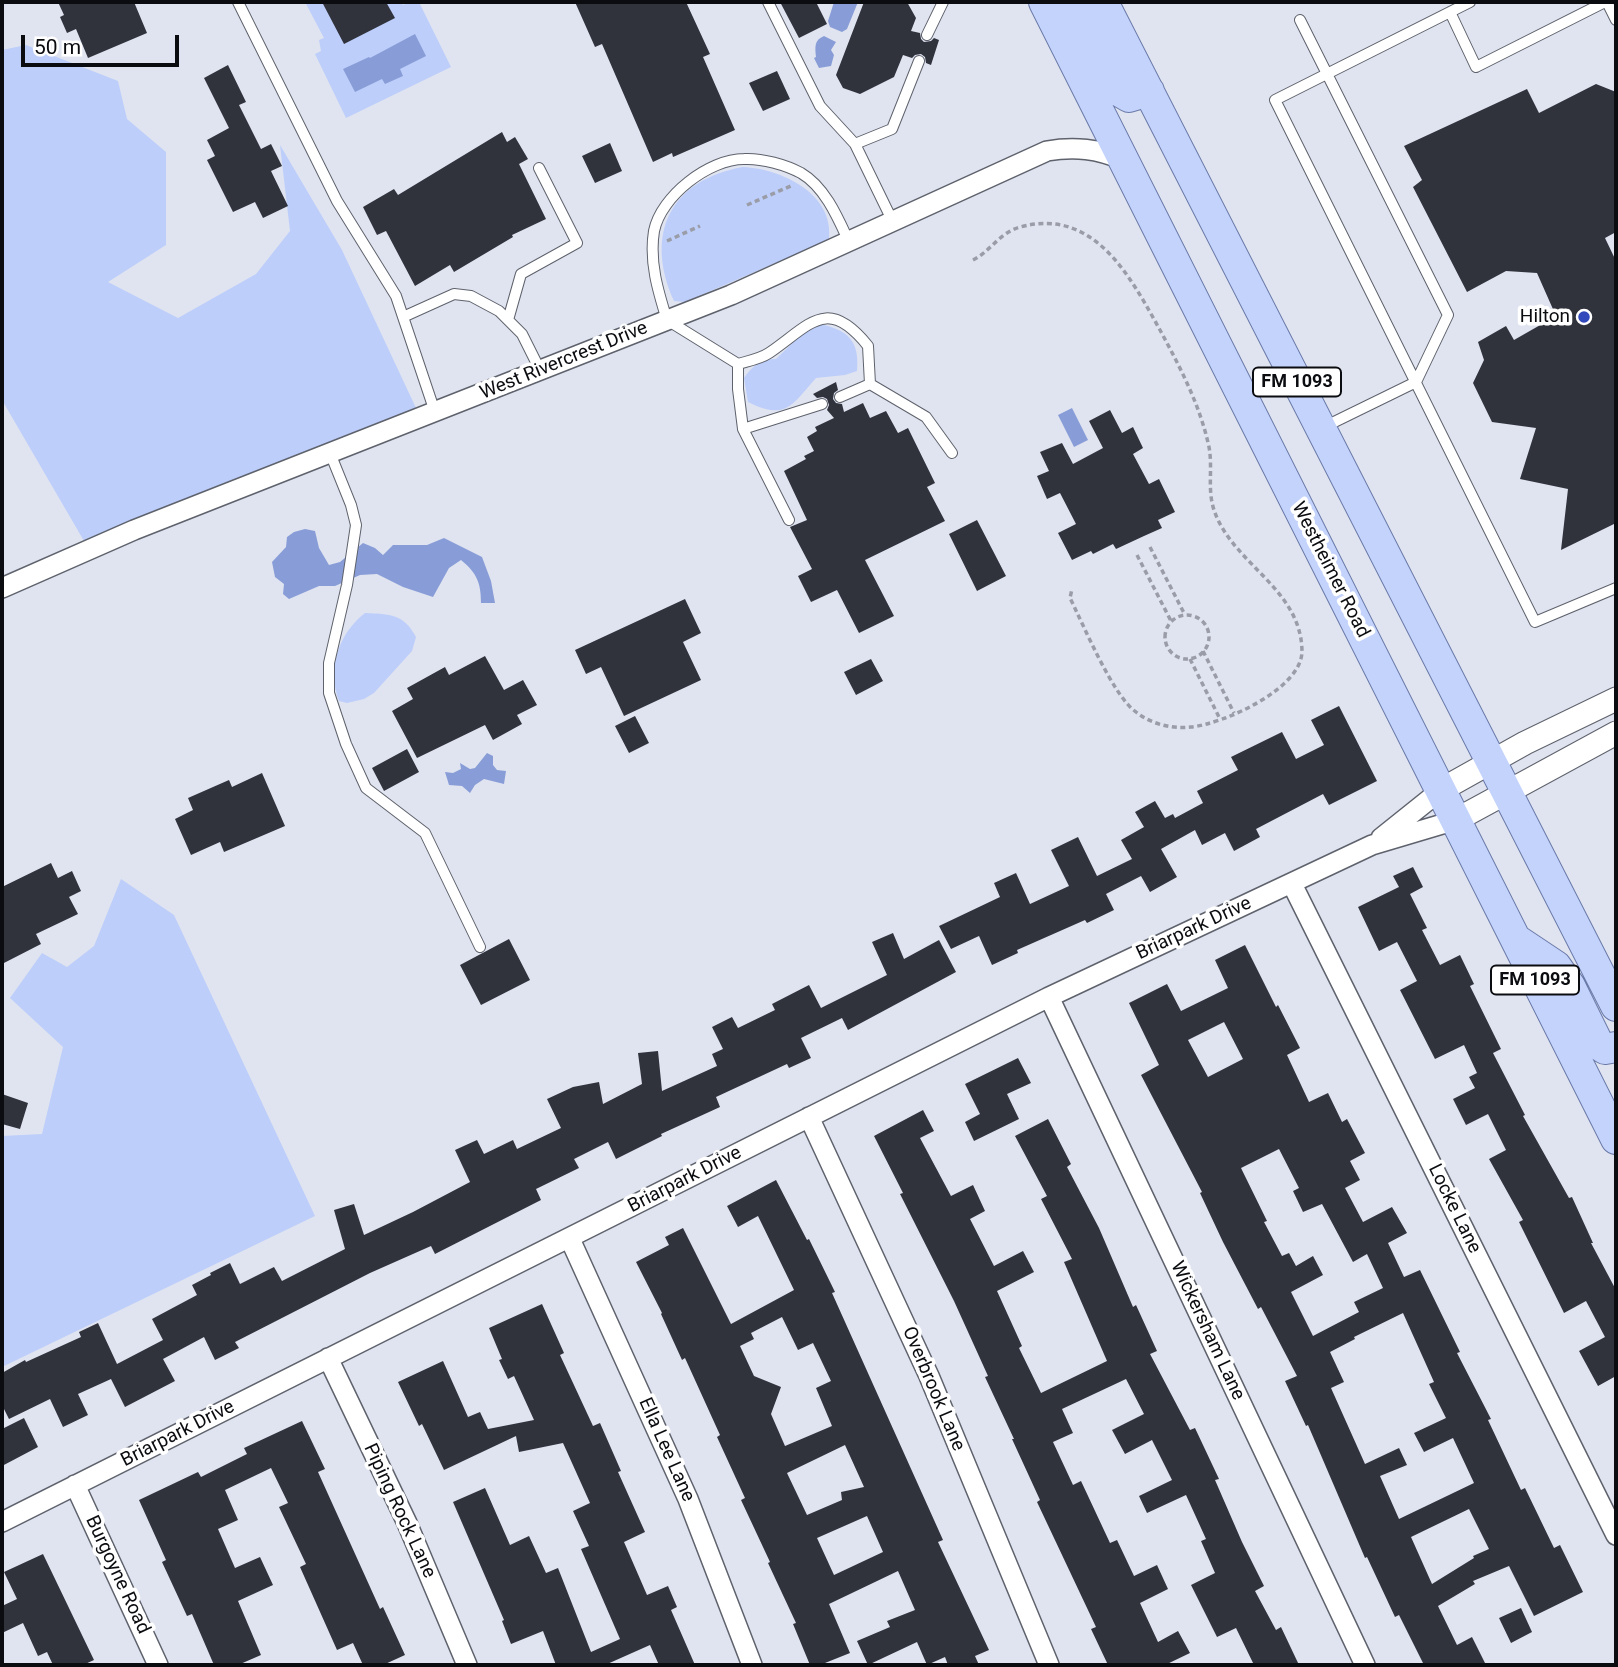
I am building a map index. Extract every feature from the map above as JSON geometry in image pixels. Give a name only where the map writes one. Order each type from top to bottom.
[{"type":"main road","name":"Westheimer Road","points":[[1044,2],[1616,1139]]},
{"type":"main road","points":[[1071,2],[1117,90],[1129,97],[1149,91]]},
{"type":"main road","name":"FM 1093","points":[[1103,2],[1616,1006]]},
{"type":"main road","points":[[1514,937],[1556,966],[1570,986],[1599,1045],[1605,1049],[1616,1047]]},
{"type":"street","name":"West Rivercrest Drive","points":[[2,588],[134,530],[731,295],[1047,151],[1086,148],[1106,152],[1124,160]]},
{"type":"street","name":"Briarpark Drive","points":[[1372,845],[1441,790],[1491,761],[1616,699]]},
{"type":"street","name":"Briarpark Drive","points":[[2,1522],[1049,997],[1372,845],[1456,820],[1616,733]]},
{"type":"street","name":"Locke Lane","points":[[1292,884],[1616,1535]]},
{"type":"street","name":"Wickersham Lane","points":[[1049,997],[1365,1665]]},
{"type":"street","name":"Overbrook Lane","points":[[809,1117],[929,1376],[1049,1665]]},
{"type":"street","name":"Ella Lee Lane","points":[[570,1239],[688,1499],[752,1665]]},
{"type":"street","name":"Piping Rock Lane","points":[[328,1358],[407,1523],[467,1665]]},
{"type":"street","name":"Burgoyne Road","points":[[75,1485],[158,1665]]},
{"type":"lane","points":[[239,2],[337,201],[396,296],[435,412]]},
{"type":"lane","points":[[768,2],[820,106],[855,144],[893,223]]},
{"type":"lane","points":[[927,36],[943,2]]},
{"type":"lane","points":[[1470,2],[1275,100],[1535,622],[1616,588]]},
{"type":"lane","points":[[1450,12],[1476,67],[1606,2],[1616,20]]},
{"type":"lane","points":[[1300,20],[1448,315],[1416,382],[1321,429]]},
{"type":"lane","points":[[855,144],[892,129],[919,61]]},
{"type":"lane","points":[[849,242],[835,212],[815,183],[801,173],[762,160],[742,158],[710,168],[683,185],[667,205],[655,228],[652,256],[667,320],[738,364],[766,355],[815,320],[830,317],[847,325],[868,346],[870,384]]},
{"type":"lane","points":[[508,320],[521,274],[577,243],[540,168]]},
{"type":"lane","points":[[403,317],[454,294],[471,296],[499,311],[522,334],[540,370]]},
{"type":"lane","points":[[738,364],[743,429],[789,520]]},
{"type":"lane","points":[[840,397],[870,384]]},
{"type":"lane","points":[[870,384],[926,416],[952,453]]},
{"type":"lane","points":[[743,429],[822,404]]},
{"type":"lane","points":[[330,453],[356,524],[347,585],[332,641],[329,693],[346,744],[366,788],[425,833],[480,947]]},
{"type":"path","points":[[747,205],[808,178]]},
{"type":"path","points":[[973,260],[1007,232],[1020,227],[1056,223],[1092,239],[1114,257],[1130,277],[1188,380],[1209,448],[1209,491],[1223,529],[1235,547],[1283,597],[1294,616],[1302,653],[1298,668],[1286,683],[1271,694],[1220,719],[1191,727],[1153,723],[1134,711],[1120,696],[1070,598],[1072,589]]},
{"type":"path","points":[[653,247],[700,226]]},
{"type":"path","points":[[1150,547],[1185,615]]},
{"type":"path","points":[[1137,555],[1171,621],[1165,639],[1169,648],[1175,655],[1190,659],[1203,651],[1208,644],[1209,635],[1199,618],[1185,615],[1171,621]]},
{"type":"path","points":[[1203,651],[1234,713]]},
{"type":"path","points":[[1190,659],[1220,719]]},
{"type":"shaded area","points":[[305,2],[401,2],[403,5],[419,2],[451,67],[346,118],[315,54],[321,51],[319,40],[324,38]]},
{"type":"shaded area","points":[[834,2],[858,2],[847,29],[842,32],[830,27],[828,21]]},
{"type":"shaded area","points":[[415,34],[426,56],[400,69],[403,76],[385,84],[382,79],[355,92],[343,69]]},
{"type":"shaded area","points":[[824,36],[836,42],[831,50],[834,55],[831,66],[819,68],[814,58],[816,44]]},
{"type":"shaded area","points":[[26,45],[118,81],[127,119],[166,152],[166,245],[108,282],[178,318],[256,274],[290,231],[280,145],[342,250],[416,408],[84,541],[2,400],[2,50]]},
{"type":"shaded area","points":[[743,167],[789,179],[815,197],[824,209],[829,224],[829,240],[685,302],[674,301],[665,277],[662,254],[663,233],[670,214],[681,197],[697,184],[718,174]]},
{"type":"shaded area","points":[[820,324],[838,330],[850,338],[856,351],[857,371],[816,378],[794,402],[780,410],[761,408],[748,402],[744,378],[750,370],[761,362],[776,359],[806,330]]},
{"type":"shaded area","points":[[1072,408],[1088,440],[1074,447],[1058,415]]},
{"type":"shaded area","points":[[305,529],[315,531],[319,548],[329,565],[340,562],[363,543],[383,555],[393,545],[427,545],[444,538],[482,557],[491,581],[495,603],[481,603],[477,579],[461,560],[449,568],[433,597],[403,587],[377,574],[360,575],[335,586],[319,586],[289,599],[283,594],[284,584],[275,577],[272,562],[286,547],[287,537]]},
{"type":"shaded area","points":[[365,613],[395,617],[406,624],[416,637],[412,651],[374,693],[364,699],[347,703],[339,701],[336,689],[334,677],[337,653],[348,631]]},
{"type":"shaded area","points":[[487,753],[493,756],[493,765],[497,770],[506,771],[504,784],[484,779],[475,785],[470,793],[462,786],[449,785],[445,772],[453,773],[461,769],[460,763],[470,769],[475,768]]},
{"type":"shaded area","points":[[121,879],[174,915],[315,1216],[2,1367],[2,1136],[42,1134],[63,1047],[10,998],[42,953],[67,967],[94,946]]},
{"type":"building","points":[[58,2],[134,2],[147,33],[88,58],[76,29],[67,33],[60,17],[64,15]]},
{"type":"building","points":[[322,2],[386,2],[395,18],[344,44]]},
{"type":"building","points":[[575,2],[686,2],[710,54],[703,57],[735,130],[673,157],[672,153],[653,162],[602,44],[595,47]]},
{"type":"building","points":[[780,2],[816,2],[827,24],[799,38]]},
{"type":"building","points":[[864,2],[907,2],[916,18],[911,31],[920,33],[924,42],[934,38],[939,40],[931,65],[926,63],[921,54],[912,58],[903,55],[894,77],[860,94],[843,88],[836,75]]},
{"type":"building","points":[[228,65],[246,102],[239,105],[261,149],[271,144],[282,166],[271,171],[288,206],[263,218],[255,202],[233,212],[207,160],[215,156],[207,140],[229,128],[204,78]]},
{"type":"building","points":[[777,71],[790,99],[763,111],[749,83]]},
{"type":"building","name":"Hilton","points":[[1596,84],[1616,92],[1616,232],[1605,238],[1616,261],[1616,523],[1561,550],[1568,489],[1520,479],[1536,428],[1492,422],[1473,383],[1484,360],[1478,342],[1506,326],[1514,340],[1556,316],[1537,273],[1506,271],[1467,292],[1413,187],[1422,180],[1404,146],[1527,89],[1539,113]]},
{"type":"building","points":[[502,132],[507,142],[515,137],[528,159],[519,164],[546,219],[512,235],[513,237],[454,272],[450,265],[415,286],[386,231],[377,235],[363,207],[394,189],[398,195]]},
{"type":"building","points":[[610,143],[622,171],[595,183],[582,156]]},
{"type":"building","points":[[836,382],[838,390],[833,399],[842,404],[844,412],[863,403],[870,418],[886,411],[898,433],[908,428],[935,483],[927,487],[945,521],[865,560],[894,616],[859,633],[837,590],[811,602],[798,576],[812,569],[790,527],[807,520],[784,471],[806,459],[804,456],[814,451],[807,437],[817,431],[815,427],[834,418],[827,410],[827,399],[817,398],[813,394]]},
{"type":"building","points":[[1110,410],[1122,433],[1133,427],[1143,448],[1133,454],[1149,484],[1159,479],[1175,512],[1158,520],[1162,528],[1116,549],[1113,544],[1072,560],[1058,533],[1076,524],[1060,493],[1047,499],[1037,476],[1049,471],[1040,452],[1062,443],[1073,464],[1103,448],[1089,421]]},
{"type":"building","points":[[977,520],[1006,576],[977,591],[949,534]]},
{"type":"building","points":[[685,599],[701,633],[683,642],[701,680],[624,716],[601,667],[586,674],[575,650]]},
{"type":"building","points":[[485,656],[504,690],[523,680],[537,705],[517,715],[522,724],[493,740],[485,725],[417,758],[392,711],[413,699],[407,688],[445,667],[449,675]]},
{"type":"building","points":[[871,659],[883,681],[856,695],[844,672]]},
{"type":"building","points":[[1339,706],[1377,781],[1329,805],[1323,794],[1256,829],[1260,837],[1234,851],[1225,833],[1202,845],[1195,830],[1161,849],[1177,877],[1150,892],[1141,876],[1106,894],[1114,910],[1017,950],[1018,953],[992,965],[979,936],[951,949],[939,926],[1000,897],[994,883],[1016,873],[1030,904],[1069,886],[1051,850],[1078,837],[1097,876],[1132,859],[1121,840],[1144,827],[1135,812],[1155,801],[1165,818],[1173,814],[1175,818],[1203,803],[1197,791],[1238,770],[1231,757],[1282,732],[1296,759],[1324,745],[1311,720]]},
{"type":"building","points":[[635,716],[649,743],[629,753],[615,726]]},
{"type":"building","points":[[407,749],[419,772],[384,791],[372,768]]},
{"type":"building","points":[[262,773],[285,826],[224,852],[220,842],[191,855],[175,819],[193,810],[188,798],[229,780],[232,787]]},
{"type":"building","points":[[51,863],[58,878],[72,871],[81,891],[69,897],[78,914],[36,934],[41,944],[2,964],[2,887]]},
{"type":"building","points":[[1413,867],[1423,887],[1410,894],[1427,928],[1422,930],[1440,965],[1460,955],[1474,984],[1470,986],[1501,1049],[1493,1053],[1525,1115],[1523,1116],[1569,1198],[1572,1197],[1591,1243],[1616,1290],[1616,1376],[1598,1386],[1579,1351],[1605,1337],[1586,1301],[1564,1313],[1519,1222],[1523,1220],[1489,1159],[1506,1150],[1488,1114],[1466,1125],[1453,1099],[1475,1088],[1469,1077],[1477,1073],[1464,1045],[1435,1059],[1400,990],[1417,981],[1397,942],[1379,951],[1358,907],[1399,887],[1393,876]]},
{"type":"building","points":[[893,933],[904,959],[939,940],[956,972],[848,1030],[842,1018],[801,1038],[811,1058],[789,1068],[787,1064],[716,1097],[720,1107],[661,1134],[662,1136],[616,1159],[608,1142],[574,1159],[579,1168],[536,1189],[541,1200],[435,1254],[431,1246],[370,1273],[235,1342],[239,1348],[215,1360],[204,1337],[163,1359],[175,1381],[125,1407],[111,1379],[78,1394],[88,1415],[63,1427],[50,1399],[9,1419],[2,1405],[2,1373],[25,1360],[26,1362],[81,1337],[79,1332],[98,1323],[117,1364],[163,1340],[152,1319],[197,1295],[192,1285],[211,1275],[210,1273],[230,1263],[240,1284],[274,1267],[282,1281],[345,1249],[334,1210],[354,1204],[364,1235],[413,1212],[470,1182],[455,1150],[477,1140],[484,1154],[513,1140],[517,1149],[561,1128],[547,1099],[573,1087],[599,1082],[603,1104],[642,1084],[638,1053],[658,1051],[662,1091],[717,1066],[712,1054],[723,1049],[712,1027],[732,1017],[738,1028],[775,1010],[772,1004],[809,985],[821,1008],[887,975],[872,942]]},
{"type":"building","points":[[509,939],[530,980],[481,1005],[460,965]]},
{"type":"building","points":[[1245,945],[1300,1048],[1287,1055],[1309,1102],[1328,1093],[1342,1122],[1347,1119],[1365,1153],[1350,1161],[1360,1180],[1345,1188],[1363,1222],[1392,1207],[1407,1233],[1388,1243],[1404,1277],[1420,1270],[1460,1352],[1457,1353],[1491,1419],[1488,1420],[1521,1490],[1525,1488],[1554,1548],[1560,1545],[1583,1592],[1534,1616],[1509,1566],[1473,1581],[1475,1584],[1438,1606],[1457,1645],[1472,1637],[1486,1665],[1424,1665],[1399,1615],[1395,1617],[1367,1557],[1365,1558],[1308,1425],[1306,1426],[1285,1381],[1297,1376],[1223,1242],[1200,1193],[1202,1192],[1141,1075],[1159,1065],[1129,1003],[1167,984],[1181,1011],[1228,988],[1215,960]],"holes":[[[1224,1022],[1243,1059],[1208,1077],[1188,1040]],[[1279,1149],[1299,1188],[1293,1191],[1303,1212],[1322,1204],[1353,1262],[1367,1254],[1383,1288],[1354,1302],[1359,1312],[1313,1336],[1291,1292],[1323,1275],[1313,1256],[1296,1266],[1289,1253],[1282,1256],[1241,1168]],[[1403,1313],[1434,1382],[1429,1384],[1446,1418],[1414,1433],[1424,1452],[1453,1438],[1474,1483],[1399,1519],[1380,1476],[1407,1465],[1399,1448],[1365,1464],[1331,1388],[1344,1382],[1330,1352],[1355,1339],[1354,1337]],[[1469,1509],[1489,1549],[1473,1556],[1474,1558],[1432,1584],[1411,1537]]]},
{"type":"building","points":[[1018,1058],[1031,1083],[1007,1094],[1019,1119],[974,1141],[965,1122],[980,1114],[965,1084]]},
{"type":"building","points":[[2,1094],[28,1103],[20,1129],[2,1124]]},
{"type":"building","points":[[923,1110],[934,1131],[920,1138],[951,1196],[973,1185],[985,1211],[970,1219],[994,1266],[1023,1251],[1034,1272],[997,1291],[1022,1346],[1019,1348],[1041,1393],[1107,1361],[1064,1262],[1072,1259],[1041,1199],[1047,1196],[1015,1136],[1048,1119],[1071,1164],[1067,1167],[1099,1228],[1133,1307],[1136,1305],[1157,1351],[1150,1354],[1190,1430],[1195,1428],[1219,1479],[1215,1480],[1264,1586],[1255,1591],[1276,1630],[1281,1627],[1299,1665],[1254,1665],[1236,1628],[1217,1637],[1191,1585],[1215,1573],[1201,1541],[1206,1539],[1186,1495],[1147,1513],[1139,1496],[1172,1480],[1152,1440],[1125,1454],[1112,1430],[1144,1414],[1126,1379],[1062,1409],[1073,1433],[1053,1442],[1073,1485],[1081,1481],[1110,1543],[1117,1540],[1134,1576],[1157,1565],[1168,1589],[1140,1603],[1158,1642],[1178,1631],[1190,1653],[1165,1665],[1108,1665],[1091,1629],[1096,1627],[1037,1502],[1040,1500],[985,1377],[988,1376],[874,1136]]},
{"type":"building","points":[[776,1180],[807,1240],[809,1239],[835,1292],[832,1293],[943,1540],[938,1542],[989,1650],[975,1656],[979,1665],[948,1665],[945,1657],[927,1665],[917,1642],[868,1665],[857,1641],[890,1627],[887,1621],[915,1610],[898,1571],[829,1604],[850,1653],[820,1665],[810,1665],[793,1624],[796,1623],[741,1500],[745,1498],[717,1437],[720,1435],[685,1358],[682,1360],[636,1262],[669,1245],[665,1237],[683,1228],[731,1324],[794,1290],[758,1216],[738,1227],[727,1206]],"holes":[[[782,1317],[798,1350],[813,1343],[831,1381],[816,1388],[832,1426],[785,1446],[771,1414],[781,1387],[754,1376],[740,1346],[754,1339],[751,1333]],[[845,1445],[864,1487],[841,1492],[842,1500],[807,1515],[787,1473]],[[867,1516],[883,1552],[834,1575],[817,1538]]]},
{"type":"building","points":[[542,1304],[564,1353],[560,1355],[593,1426],[600,1423],[645,1532],[624,1542],[647,1595],[668,1586],[677,1607],[671,1610],[695,1665],[659,1665],[650,1645],[605,1665],[556,1665],[543,1631],[511,1644],[502,1621],[504,1620],[453,1502],[485,1488],[510,1545],[529,1536],[546,1573],[558,1568],[591,1652],[620,1639],[581,1549],[589,1546],[573,1511],[590,1503],[563,1443],[519,1452],[516,1436],[444,1470],[398,1382],[443,1361],[468,1417],[480,1412],[488,1429],[534,1420],[514,1376],[508,1379],[489,1328]]},
{"type":"building","points":[[24,1418],[38,1447],[2,1466],[2,1429]]},
{"type":"building","points":[[302,1421],[325,1469],[318,1472],[380,1609],[383,1607],[405,1655],[383,1665],[363,1665],[353,1643],[337,1650],[300,1567],[306,1564],[279,1507],[288,1503],[271,1468],[225,1490],[238,1520],[218,1529],[235,1568],[260,1557],[273,1585],[238,1601],[261,1655],[238,1665],[214,1665],[192,1614],[187,1616],[162,1562],[166,1560],[139,1500],[198,1472],[201,1477],[247,1454],[244,1448]]},
{"type":"building","points":[[43,1554],[94,1660],[83,1665],[53,1665],[47,1652],[38,1656],[23,1623],[2,1633],[2,1606],[17,1599],[4,1572]]},
{"type":"building","points":[[1521,1608],[1532,1632],[1511,1643],[1499,1618]]},
{"type":"place","name":"Hilton","points":[[1584,317]]}]
